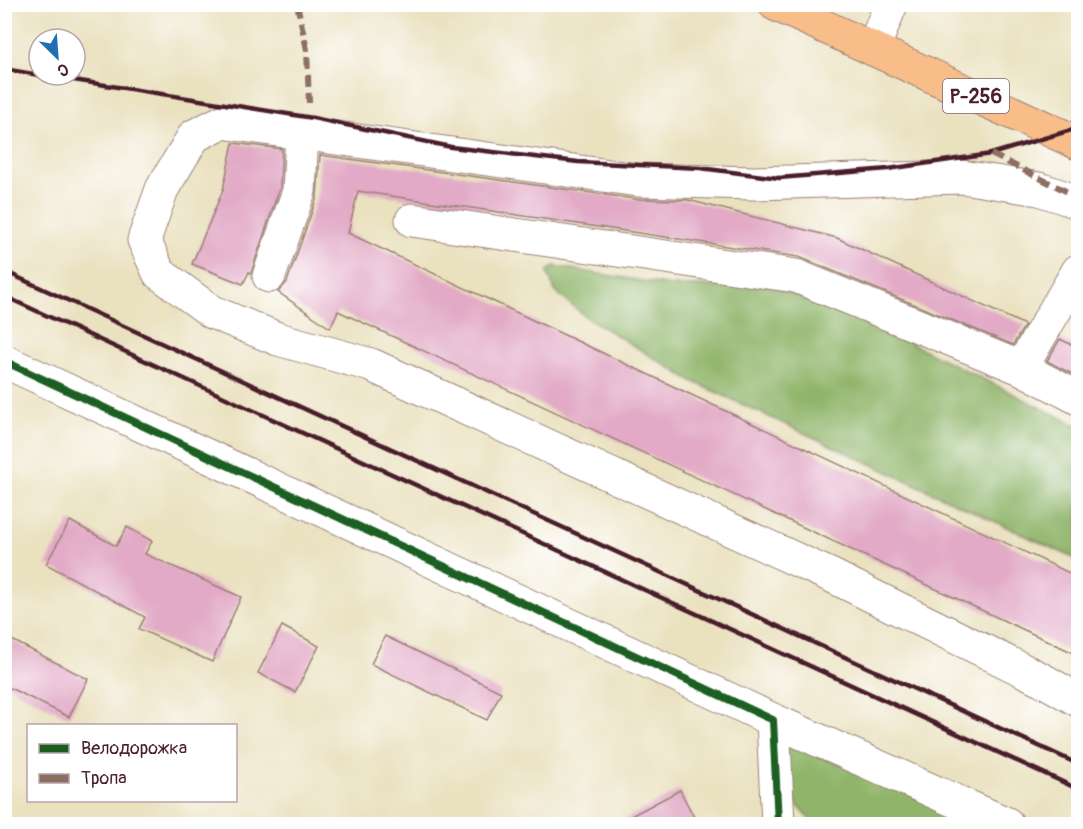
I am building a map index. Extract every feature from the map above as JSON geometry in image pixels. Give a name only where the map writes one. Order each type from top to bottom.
[{"type":"highway","name":"Р-256","points":[[775,4],[1078,143]]},
{"type":"street","points":[[873,49],[891,4]]},
{"type":"street","points":[[1078,202],[1039,189],[962,177],[753,183],[638,180],[222,122],[194,136],[162,189],[144,240],[159,273],[212,312],[278,339],[371,365],[832,576],[1078,700]]},
{"type":"street","points":[[269,276],[298,191],[302,134]]},
{"type":"street","points":[[412,220],[796,276],[1020,368],[1078,398]]},
{"type":"street","points":[[1020,368],[1078,271]]},
{"type":"street","points":[[4,361],[773,720],[1007,825]]},
{"type":"street","points":[[773,720],[778,825]]},
{"type":"green space","points":[[554,266],[671,286],[770,286],[874,325],[1078,426],[1078,560],[692,381],[586,317],[555,291],[547,272]]},
{"type":"green space","points":[[787,736],[975,824],[814,824],[769,773]]},
{"type":"building","points":[[233,143],[282,149],[280,187],[251,273],[249,272],[243,284],[192,264],[223,190]]},
{"type":"building","points":[[320,155],[636,199],[688,200],[837,238],[1025,325],[1013,345],[799,257],[358,191],[348,233],[1078,577],[1078,655],[338,311],[330,328],[278,292],[287,282],[317,197]]},
{"type":"building","points":[[1060,339],[1078,348],[1078,377],[1047,361]]},
{"type":"building","points":[[70,521],[116,546],[127,527],[152,541],[145,554],[241,597],[212,662],[139,629],[145,617],[46,564]]},
{"type":"building","points":[[282,626],[319,646],[295,692],[258,673]]},
{"type":"building","points":[[4,636],[88,679],[69,717],[4,685]]},
{"type":"building","points":[[385,636],[501,692],[487,720],[371,664]]},
{"type":"building","points":[[680,790],[698,825],[614,825]]},
{"type":"railway","points":[[4,69],[27,73]]},
{"type":"railway","points":[[87,82],[313,118],[451,147],[578,162],[700,168],[779,178],[888,169],[991,154],[1078,128]]},
{"type":"railway","points":[[4,271],[1078,764]]},
{"type":"railway","points":[[4,296],[1078,789]]},
{"type":"marked path","points":[[297,4],[307,50],[309,103]]},
{"type":"marked path","points":[[991,154],[1078,197]]},
{"type":"cycle path","points":[[4,361],[773,720],[778,824]]}]
